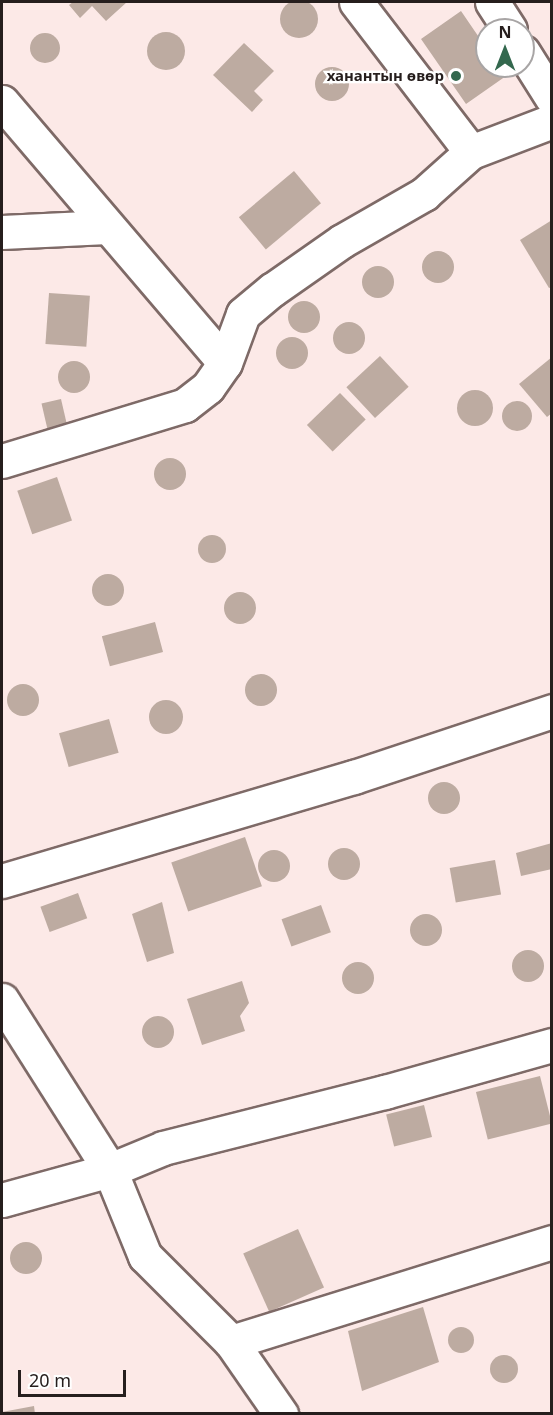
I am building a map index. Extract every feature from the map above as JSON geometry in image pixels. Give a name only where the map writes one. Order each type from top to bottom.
[{"type":"street","points":[[356,2],[471,152]]},
{"type":"street","points":[[492,2],[502,18]]},
{"type":"street","points":[[535,71],[552,98]]},
{"type":"street","points":[[2,102],[225,363]]},
{"type":"street","points":[[2,461],[185,405],[208,387],[225,363],[243,314],[342,242],[424,194],[471,152],[552,121]]},
{"type":"street","points":[[2,232],[107,227]]},
{"type":"street","points":[[2,881],[354,777],[552,711]]},
{"type":"street","points":[[2,1000],[110,1170],[145,1256],[231,1342],[281,1413]]},
{"type":"street","points":[[2,1200],[110,1170],[164,1148],[385,1092],[552,1045]]},
{"type":"street","points":[[231,1342],[552,1242]]},
{"type":"building","points":[[299,0],[313,5],[318,19],[313,33],[299,38],[285,33],[280,19],[285,5]]},
{"type":"building","points":[[73,2],[127,2],[106,21],[92,6],[80,18],[69,5]]},
{"type":"building","points":[[461,11],[475,31],[475,78],[503,78],[466,104],[421,39]]},
{"type":"building","points":[[166,32],[179,38],[185,51],[179,64],[166,70],[153,64],[147,51],[153,38]]},
{"type":"building","points":[[45,33],[56,37],[60,48],[56,59],[45,63],[34,59],[30,48],[34,37]]},
{"type":"building","points":[[244,43],[274,71],[254,91],[263,100],[252,112],[213,75]]},
{"type":"building","points":[[332,67],[344,72],[349,84],[344,96],[332,101],[320,96],[315,84],[320,72]]},
{"type":"building","points":[[294,171],[321,203],[266,249],[239,217]]},
{"type":"building","points":[[552,220],[552,287],[549,288],[520,240]]},
{"type":"building","points":[[438,251],[450,255],[454,267],[450,279],[438,283],[426,279],[422,267],[426,255]]},
{"type":"building","points":[[378,266],[389,271],[394,282],[389,293],[378,298],[367,293],[362,282],[367,271]]},
{"type":"building","points":[[49,293],[90,296],[86,347],[45,344]]},
{"type":"building","points":[[304,301],[315,306],[320,317],[315,328],[304,333],[293,328],[288,317],[293,306]]},
{"type":"building","points":[[349,322],[360,327],[365,338],[360,349],[349,354],[338,349],[333,338],[338,327]]},
{"type":"building","points":[[292,337],[303,342],[308,353],[303,364],[292,369],[281,364],[276,353],[281,342]]},
{"type":"building","points":[[380,356],[409,387],[375,418],[346,387]]},
{"type":"building","points":[[552,357],[552,413],[547,417],[519,384]]},
{"type":"building","points":[[74,361],[85,366],[90,377],[85,388],[74,393],[63,388],[58,377],[63,366]]},
{"type":"building","points":[[475,390],[488,395],[493,408],[488,421],[475,426],[462,421],[457,408],[462,395]]},
{"type":"building","points":[[340,393],[366,420],[333,452],[307,425]]},
{"type":"building","points":[[61,399],[67,424],[47,429],[42,403]]},
{"type":"building","points":[[517,401],[528,405],[532,416],[528,427],[517,431],[506,427],[502,416],[506,405]]},
{"type":"building","points":[[170,458],[181,463],[186,474],[181,485],[170,490],[159,485],[154,474],[159,463]]},
{"type":"building","points":[[57,477],[72,520],[32,534],[17,491]]},
{"type":"building","points":[[212,535],[222,539],[226,549],[222,559],[212,563],[202,559],[198,549],[202,539]]},
{"type":"building","points":[[108,574],[119,579],[124,590],[119,601],[108,606],[97,601],[92,590],[97,579]]},
{"type":"building","points":[[240,592],[251,597],[256,608],[251,619],[240,624],[229,619],[224,608],[229,597]]},
{"type":"building","points":[[155,622],[163,652],[110,666],[102,636]]},
{"type":"building","points":[[261,674],[272,679],[277,690],[272,701],[261,706],[250,701],[245,690],[250,679]]},
{"type":"building","points":[[23,684],[34,689],[39,700],[34,711],[23,716],[12,711],[7,700],[12,689]]},
{"type":"building","points":[[166,700],[178,705],[183,717],[178,729],[166,734],[154,729],[149,717],[154,705]]},
{"type":"building","points":[[109,719],[119,753],[69,767],[59,733]]},
{"type":"building","points":[[444,782],[455,787],[460,798],[455,809],[444,814],[433,809],[428,798],[433,787]]},
{"type":"building","points":[[245,837],[262,886],[188,912],[171,862]]},
{"type":"building","points":[[552,843],[552,869],[521,876],[516,853]]},
{"type":"building","points":[[344,848],[355,853],[360,864],[355,875],[344,880],[333,875],[328,864],[333,853]]},
{"type":"building","points":[[274,850],[285,855],[290,866],[285,877],[274,882],[263,877],[258,866],[263,855]]},
{"type":"building","points":[[495,860],[501,894],[456,902],[450,868]]},
{"type":"building","points":[[78,893],[87,918],[50,932],[40,907]]},
{"type":"building","points":[[162,902],[174,953],[147,962],[132,914]]},
{"type":"building","points":[[321,905],[331,932],[291,947],[282,919]]},
{"type":"building","points":[[426,914],[437,919],[442,930],[437,941],[426,946],[415,941],[410,930],[415,919]]},
{"type":"building","points":[[528,950],[539,955],[544,966],[539,977],[528,982],[517,977],[512,966],[517,955]]},
{"type":"building","points":[[358,962],[369,967],[374,978],[369,989],[358,994],[347,989],[342,978],[347,967]]},
{"type":"building","points":[[242,981],[249,1003],[240,1016],[245,1031],[202,1045],[187,999]]},
{"type":"building","points":[[158,1016],[169,1021],[174,1032],[169,1043],[158,1048],[147,1043],[142,1032],[147,1021]]},
{"type":"building","points":[[540,1076],[552,1124],[488,1140],[476,1092]]},
{"type":"building","points":[[424,1105],[432,1137],[394,1146],[386,1114]]},
{"type":"building","points":[[298,1229],[324,1287],[269,1312],[243,1253]]},
{"type":"building","points":[[26,1242],[37,1247],[42,1258],[37,1269],[26,1274],[15,1269],[10,1258],[15,1247]]},
{"type":"building","points":[[423,1307],[439,1362],[362,1391],[348,1331]]},
{"type":"building","points":[[461,1327],[470,1331],[474,1340],[470,1349],[461,1353],[452,1349],[448,1340],[452,1331]]},
{"type":"building","points":[[504,1355],[514,1359],[518,1369],[514,1379],[504,1383],[494,1379],[490,1369],[494,1359]]},
{"type":"building","points":[[34,1406],[35,1414],[2,1414],[2,1412]]},
{"type":"place","name":"ханантын өвөр","points":[[456,76]]}]
